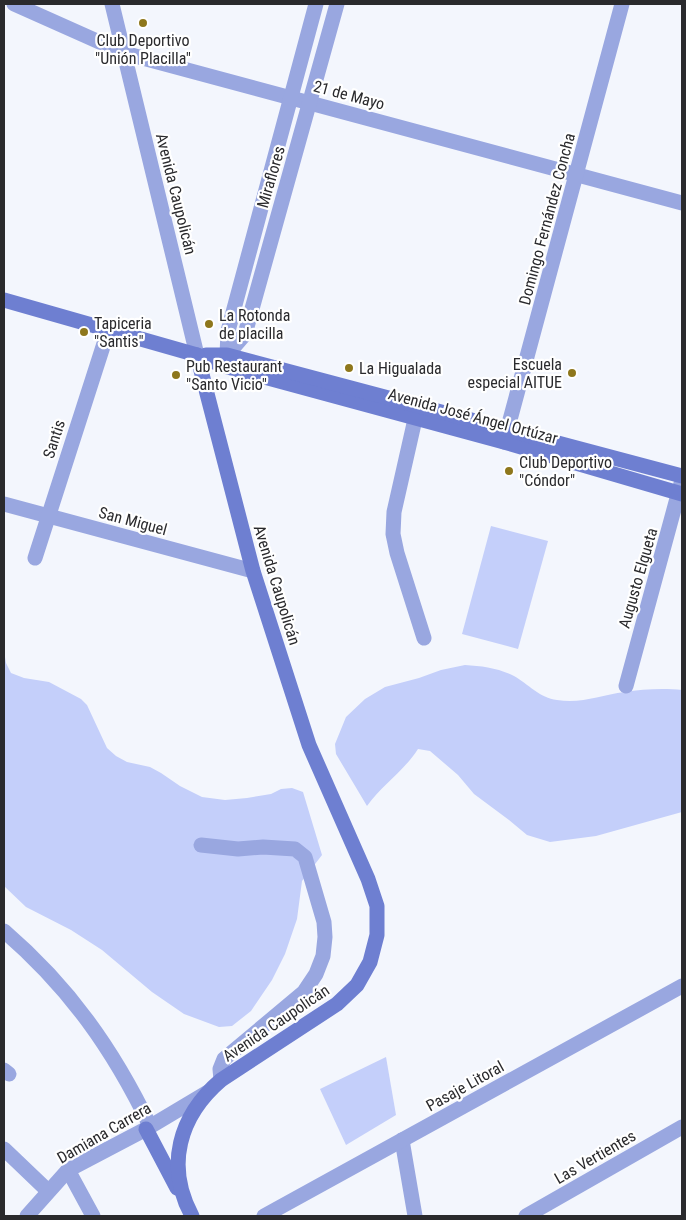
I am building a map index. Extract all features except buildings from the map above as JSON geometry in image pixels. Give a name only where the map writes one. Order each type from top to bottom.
[{"type":"main road","name":"Avenida José Ángel Ortúzar","points":[[4,300],[196,355],[226,361],[506,436],[681,489]]},
{"type":"main road","name":"Avenida Caupolicán","points":[[185,1202],[178,1172],[180,1142],[192,1114],[208,1092],[221,1080],[338,1004],[357,985],[375,949],[378,920],[373,892],[309,745],[254,571],[196,355]]},
{"type":"main road","name":"Avenida José Ángel Ortúzar","points":[[506,436],[682,476]]},
{"type":"main road","points":[[148,1128],[192,1216]]},
{"type":"street","name":"21 de Mayo","points":[[14,4],[124,53],[682,203]]},
{"type":"street","name":"Avenida Caupolicán","points":[[112,4],[196,355]]},
{"type":"street","name":"Miraflores","points":[[226,361],[228,331],[316,4]]},
{"type":"street","name":"Miraflores","points":[[226,361],[245,334],[337,4]]},
{"type":"street","name":"Domingo Fernández Concha","points":[[506,436],[622,4]]},
{"type":"street","name":"Santis","points":[[35,558],[108,331]]},
{"type":"street","points":[[416,412],[394,512],[393,534],[397,553],[424,638]]},
{"type":"street","name":"Augusto Elgueta","points":[[626,686],[681,489]]},
{"type":"street","name":"San Miguel","points":[[4,504],[254,571]]},
{"type":"street","points":[[201,845],[238,849],[263,847],[295,849],[305,857],[322,912],[325,937],[323,956],[316,974],[304,992],[224,1059],[220,1069],[221,1080]]},
{"type":"street","points":[[4,931],[44,968],[86,1017],[121,1069],[148,1128]]},
{"type":"street","name":"Pasaje Litoral","points":[[264,1216],[682,986]]},
{"type":"street","name":"Damiana Carrera","points":[[28,1216],[68,1170],[148,1128],[208,1092]]},
{"type":"street","name":"Las Vertientes","points":[[526,1216],[682,1127]]},
{"type":"street","points":[[402,1140],[415,1216]]},
{"type":"street","points":[[4,1149],[48,1191]]},
{"type":"street","points":[[68,1170],[92,1216]]},
{"type":"shaded area","points":[[491,526],[548,541],[518,649],[462,634]]},
{"type":"shaded area","points":[[4,651],[6,663],[11,673],[24,678],[49,682],[81,699],[87,705],[107,748],[127,762],[150,767],[202,797],[225,800],[247,798],[292,788],[303,792],[322,855],[302,881],[297,919],[285,954],[272,980],[251,1011],[232,1026],[219,1027],[184,1014],[152,992],[102,950],[71,930],[26,907],[4,886]]},
{"type":"shaded area","points":[[465,665],[490,668],[508,673],[545,697],[557,700],[575,701],[632,691],[682,690],[682,812],[596,836],[550,842],[527,835],[474,794],[458,775],[430,751],[418,749],[367,806],[336,754],[335,744],[346,717],[365,699],[385,687],[441,670]]},
{"type":"shaded area","points":[[386,1057],[396,1115],[346,1145],[320,1089]]},
{"type":"place","name":"Club Deportivo \"Unión Placilla\"","points":[[143,23]]},
{"type":"place","name":"La Rotonda de placilla","points":[[209,324]]},
{"type":"place","name":"Tapiceria \"Santis\"","points":[[84,332]]},
{"type":"place","name":"La Higualada","points":[[349,368]]},
{"type":"place","name":"Escuela especial AITUE","points":[[572,373]]},
{"type":"place","name":"Pub Restaurant \"Santo Vicio\"","points":[[176,375]]},
{"type":"place","name":"Club Deportivo \"Cóndor\"","points":[[509,471]]}]
